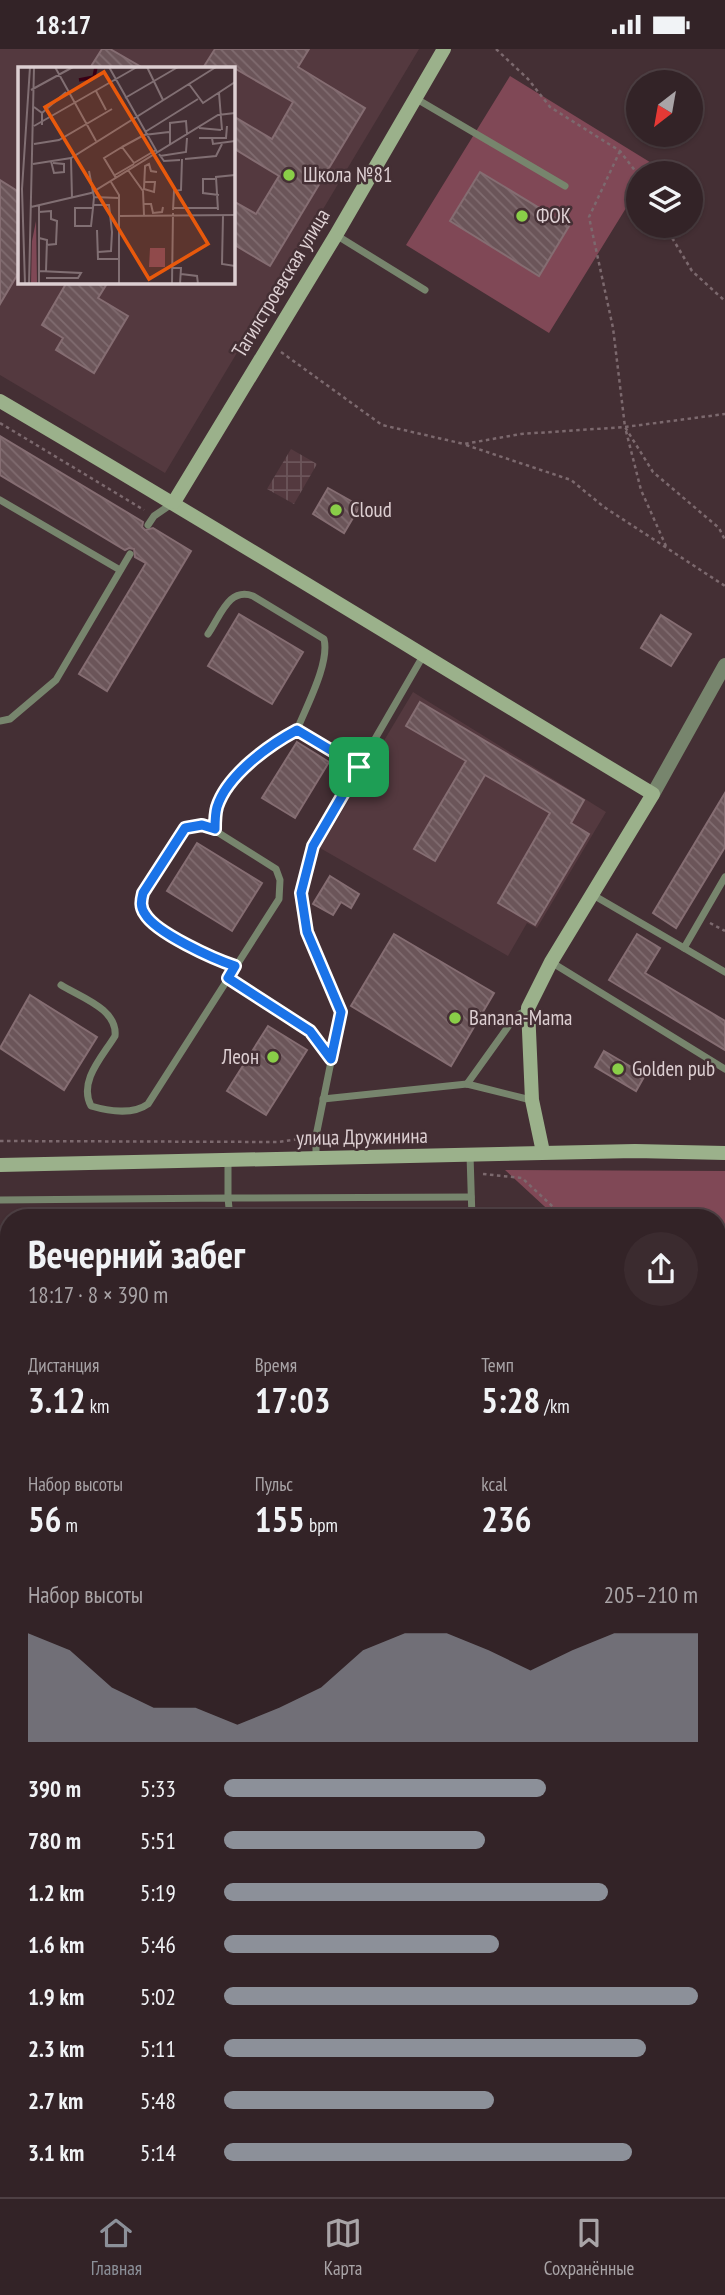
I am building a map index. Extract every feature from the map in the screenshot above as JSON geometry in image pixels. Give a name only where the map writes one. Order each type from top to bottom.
[{"type":"street","name":"Тагилстроевская улица","points":[[174,502],[336,235],[444,49]]},
{"type":"street","points":[[0,401],[174,502],[653,794]]},
{"type":"street","points":[[543,1152],[532,1100],[528,1008],[551,962],[653,794],[725,665]]},
{"type":"street","name":"улица Дружинина","points":[[0,1165],[543,1152],[725,1153]]},
{"type":"lane","points":[[415,98],[565,186]]},
{"type":"lane","points":[[336,235],[425,290]]},
{"type":"lane","points":[[0,500],[120,570]]},
{"type":"lane","points":[[148,525],[154,516],[174,502]]},
{"type":"lane","points":[[0,720],[10,719],[56,680],[130,554]]},
{"type":"lane","points":[[208,633],[233,597],[244,593],[324,639],[326,647],[324,661],[297,730],[270,745],[236,778],[217,807],[215,829]]},
{"type":"lane","points":[[316,1159],[316,1136],[341,1012],[307,932],[301,893],[313,846],[424,656]]},
{"type":"lane","points":[[297,730],[359,767]]},
{"type":"lane","points":[[61,985],[104,1010],[111,1017],[116,1029],[115,1036],[90,1076],[87,1097],[91,1106],[134,1110],[148,1104],[279,899],[280,880],[276,869],[215,829],[202,825],[185,828],[143,893],[141,904],[145,915],[155,925],[210,958],[235,966]]},
{"type":"lane","points":[[684,948],[725,877]]},
{"type":"lane","points":[[593,895],[725,972]]},
{"type":"lane","points":[[551,962],[725,1069]]},
{"type":"lane","points":[[228,978],[310,1031],[331,1059]]},
{"type":"lane","points":[[467,1084],[515,1017],[528,1008]]},
{"type":"lane","points":[[323,1099],[467,1084],[532,1100]]},
{"type":"lane","points":[[470,1155],[472,1209]]},
{"type":"lane","points":[[228,1160],[229,1209]]},
{"type":"lane","points":[[0,1201],[471,1197]]},
{"type":"path","points":[[496,49],[528,79],[550,107],[620,151],[628,161]]},
{"type":"path","points":[[620,151],[589,217],[613,328],[625,427],[641,491],[666,547]]},
{"type":"path","points":[[672,238],[692,271],[725,301]]},
{"type":"path","points":[[270,344],[382,425],[464,444],[570,480],[604,507],[725,586]]},
{"type":"path","points":[[464,444],[521,434],[625,427],[725,414]]},
{"type":"path","points":[[625,427],[653,472],[719,528],[725,540]]},
{"type":"path","points":[[701,918],[725,931]]},
{"type":"path","points":[[0,1141],[278,1142],[316,1136]]},
{"type":"path","points":[[470,1173],[522,1178],[555,1209]]},
{"type":"shaded area","points":[[0,49],[419,49],[165,473],[0,375]]},
{"type":"shaded area","name":"ФОК","points":[[510,76],[648,161],[626,161],[626,208],[549,333],[406,245]]},
{"type":"shaded area","points":[[291,449],[317,464],[294,504],[267,489]]},
{"type":"shaded area","points":[[413,692],[606,812],[537,928],[527,923],[508,956],[320,848]]},
{"type":"shaded area","points":[[505,1170],[725,1171],[725,1209],[547,1209]]},
{"type":"building","points":[[102,49],[110,49],[141,67],[91,67]]},
{"type":"building","points":[[215,49],[309,49],[298,67],[365,108],[270,266],[234,245],[234,202],[256,214],[279,176],[234,149],[234,117],[272,139],[293,102],[234,67],[204,67]]},
{"type":"building","points":[[480,172],[569,226],[539,276],[450,221]]},
{"type":"building","points":[[0,180],[18,191],[18,274],[0,304]]},
{"type":"building","points":[[66,283],[107,283],[98,298],[128,316],[94,373],[56,350],[63,338],[42,325]]},
{"type":"building","points":[[0,436],[143,522],[142,527],[145,530],[153,528],[191,551],[107,691],[79,674],[146,563],[135,557],[134,549],[125,550],[0,475]]},
{"type":"building","name":"Cloud","points":[[328,488],[360,506],[344,533],[313,514]]},
{"type":"building","points":[[239,614],[303,652],[272,704],[208,666]]},
{"type":"building","points":[[661,615],[691,634],[671,666],[641,648]]},
{"type":"building","points":[[420,702],[584,800],[571,823],[589,834],[535,925],[498,903],[550,813],[485,775],[435,861],[414,849],[466,761],[406,726]]},
{"type":"building","points":[[297,742],[329,762],[295,818],[262,798]]},
{"type":"building","points":[[725,793],[725,847],[676,928],[653,913]]},
{"type":"building","points":[[197,843],[262,883],[232,931],[167,891]]},
{"type":"building","points":[[330,876],[359,894],[351,908],[341,902],[333,915],[313,904]]},
{"type":"building","points":[[394,934],[494,993],[451,1066],[351,1006]]},
{"type":"building","points":[[637,934],[660,948],[645,973],[725,1021],[725,1050],[609,980]]},
{"type":"building","points":[[30,995],[97,1037],[64,1090],[0,1048]]},
{"type":"building","points":[[268,1026],[307,1050],[266,1115],[227,1091]]},
{"type":"building","points":[[604,1051],[645,1075],[636,1091],[595,1067]]},
{"type":"place","name":"Школа №81","points":[[289,175]]},
{"type":"place","name":"ФОК","points":[[522,216]]},
{"type":"place","name":"Cloud","points":[[336,510]]},
{"type":"place","name":"Banana-Mama","points":[[455,1018]]},
{"type":"place","name":"Леон","points":[[273,1057]]},
{"type":"place","name":"Golden pub","points":[[618,1069]]},
{"type":"route","points":[[297,730],[359,767],[313,846],[301,893],[307,932],[341,1012],[331,1059],[310,1031],[228,978],[235,966],[210,958],[155,925],[145,915],[141,904],[143,893],[185,828],[202,825],[215,829],[217,807],[224,793],[270,745],[297,730]]}]
